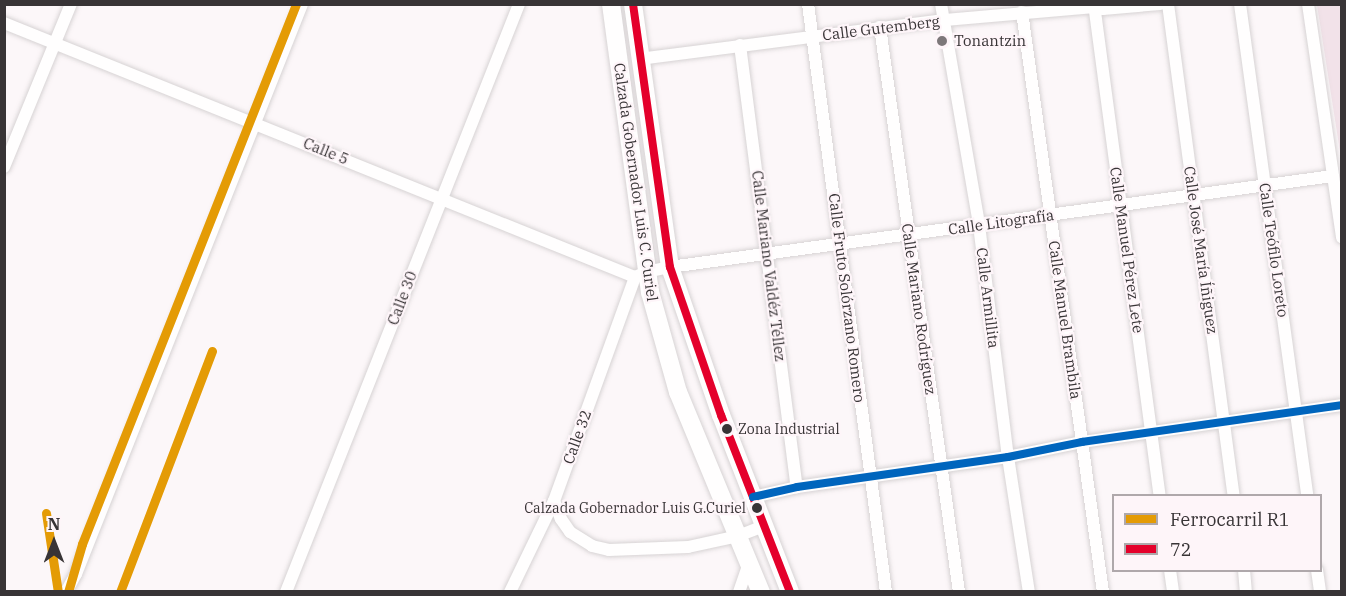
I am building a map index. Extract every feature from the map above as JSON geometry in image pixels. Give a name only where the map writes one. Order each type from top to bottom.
[{"type":"main road","name":"Calzada Gobernador Luis C. Curiel","points":[[611,4],[640,274],[678,392],[760,591]]},
{"type":"main road","name":"Calzada Gobernador Luis C. Curiel","points":[[633,4],[670,267],[753,497],[790,591]]},
{"type":"street","points":[[4,167],[71,4]]},
{"type":"street","points":[[66,591],[85,552],[302,4]]},
{"type":"street","name":"Calle 30","points":[[286,591],[519,4]]},
{"type":"street","name":"Calle Fruto Solórzano Romero","points":[[808,4],[886,591]]},
{"type":"street","name":"Calle Armillita","points":[[941,4],[979,225],[1008,457],[1029,591]]},
{"type":"street","name":"Calle Gutemberg","points":[[639,59],[945,20],[1094,6],[1103,9],[1160,4]]},
{"type":"street","name":"Calle José María Íñiguez","points":[[1168,4],[1234,494]]},
{"type":"street","name":"Calle Teófilo Loreto","points":[[1240,4],[1307,494]]},
{"type":"street","points":[[1308,4],[1341,238]]},
{"type":"street","name":"Calle Manuel Pérez Lete","points":[[1094,6],[1160,494]]},
{"type":"street","name":"Calle Manuel Brambila","points":[[1022,12],[1103,591]]},
{"type":"street","name":"Calle 5","points":[[4,22],[640,274]]},
{"type":"street","name":"Calle Mariano Rodríguez","points":[[880,27],[959,591]]},
{"type":"street","name":"Calle Mariano Valdéz Téllez","points":[[740,45],[797,487]]},
{"type":"street","name":"Calle Litografía","points":[[640,274],[670,267],[1333,176]]},
{"type":"street","name":"Calle 32","points":[[510,591],[554,501],[640,274]]},
{"type":"street","points":[[753,497],[797,487],[1008,457],[1082,442],[1341,405]]},
{"type":"street","points":[[554,501],[561,519],[570,532],[592,546],[609,550],[688,547],[738,536],[764,526]]},
{"type":"street","points":[[739,591],[749,563]]},
{"type":"street","points":[[1170,572],[1173,591]]},
{"type":"street","points":[[1244,572],[1246,591]]},
{"type":"street","points":[[1317,572],[1320,591]]},
{"type":"shaded area","points":[[1317,5],[1341,5],[1341,158]]},
{"type":"rail line","name":"R1","points":[[68,592],[82,544],[296,4]]},
{"type":"rail line","name":"R1","points":[[120,592],[212,351]]},
{"type":"rail line","name":"R1","points":[[46,513],[58,592]]},
{"type":"transit line","name":"72","points":[[633,4],[670,267],[721,415],[790,592]]},
{"type":"transit line","points":[[753,497],[797,487],[1008,457],[1082,442],[1342,405]]},
{"type":"place","name":"Tonantzin","points":[[942,41]]},
{"type":"place","name":"Zona Industrial","points":[[727,429]]},
{"type":"place","name":"Calzada Gobernador Luis G.Curiel","points":[[757,508]]}]
